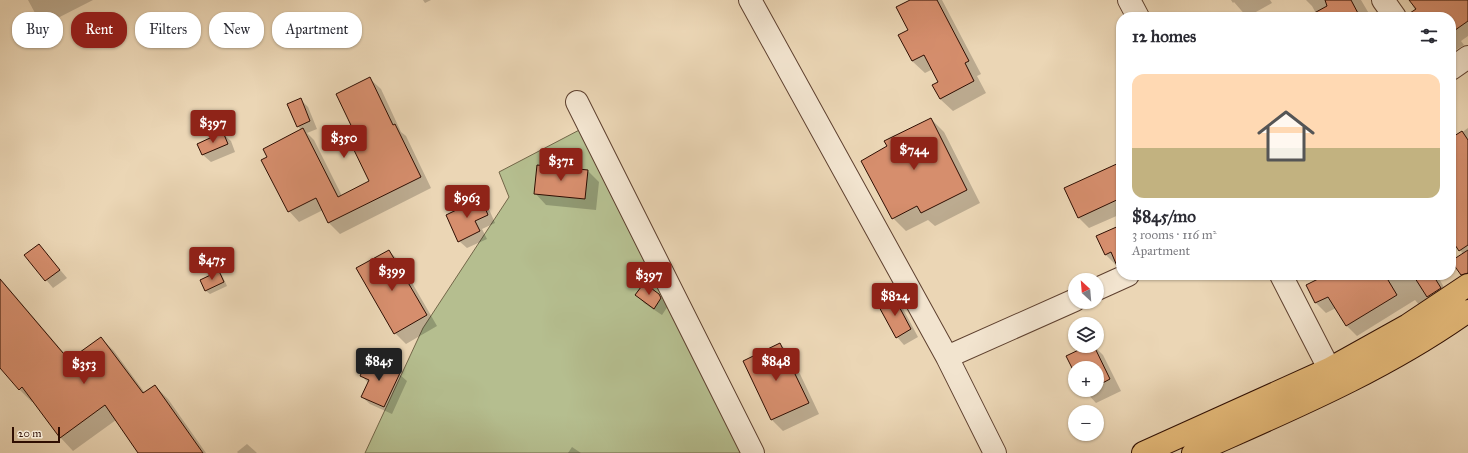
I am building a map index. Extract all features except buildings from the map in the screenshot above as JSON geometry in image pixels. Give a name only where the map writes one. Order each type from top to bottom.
[{"type":"main road","points":[[1193,453],[1333,378],[1468,285]]},
{"type":"main road","points":[[1143,453],[1170,448],[1333,378],[1418,344],[1468,311]]},
{"type":"street","points":[[750,0],[947,357],[995,453]]},
{"type":"street","points":[[1129,0],[1135,12]]},
{"type":"street","points":[[1383,0],[1391,12]]},
{"type":"street","points":[[1456,65],[1468,57]]},
{"type":"street","points":[[578,102],[753,453]]},
{"type":"street","points":[[1104,287],[1118,280]]},
{"type":"street","points":[[1284,280],[1333,378]]},
{"type":"street","points":[[947,357],[1068,303]]},
{"type":"green space","points":[[585,127],[741,453],[365,453],[423,328],[509,197],[499,172]]}]
